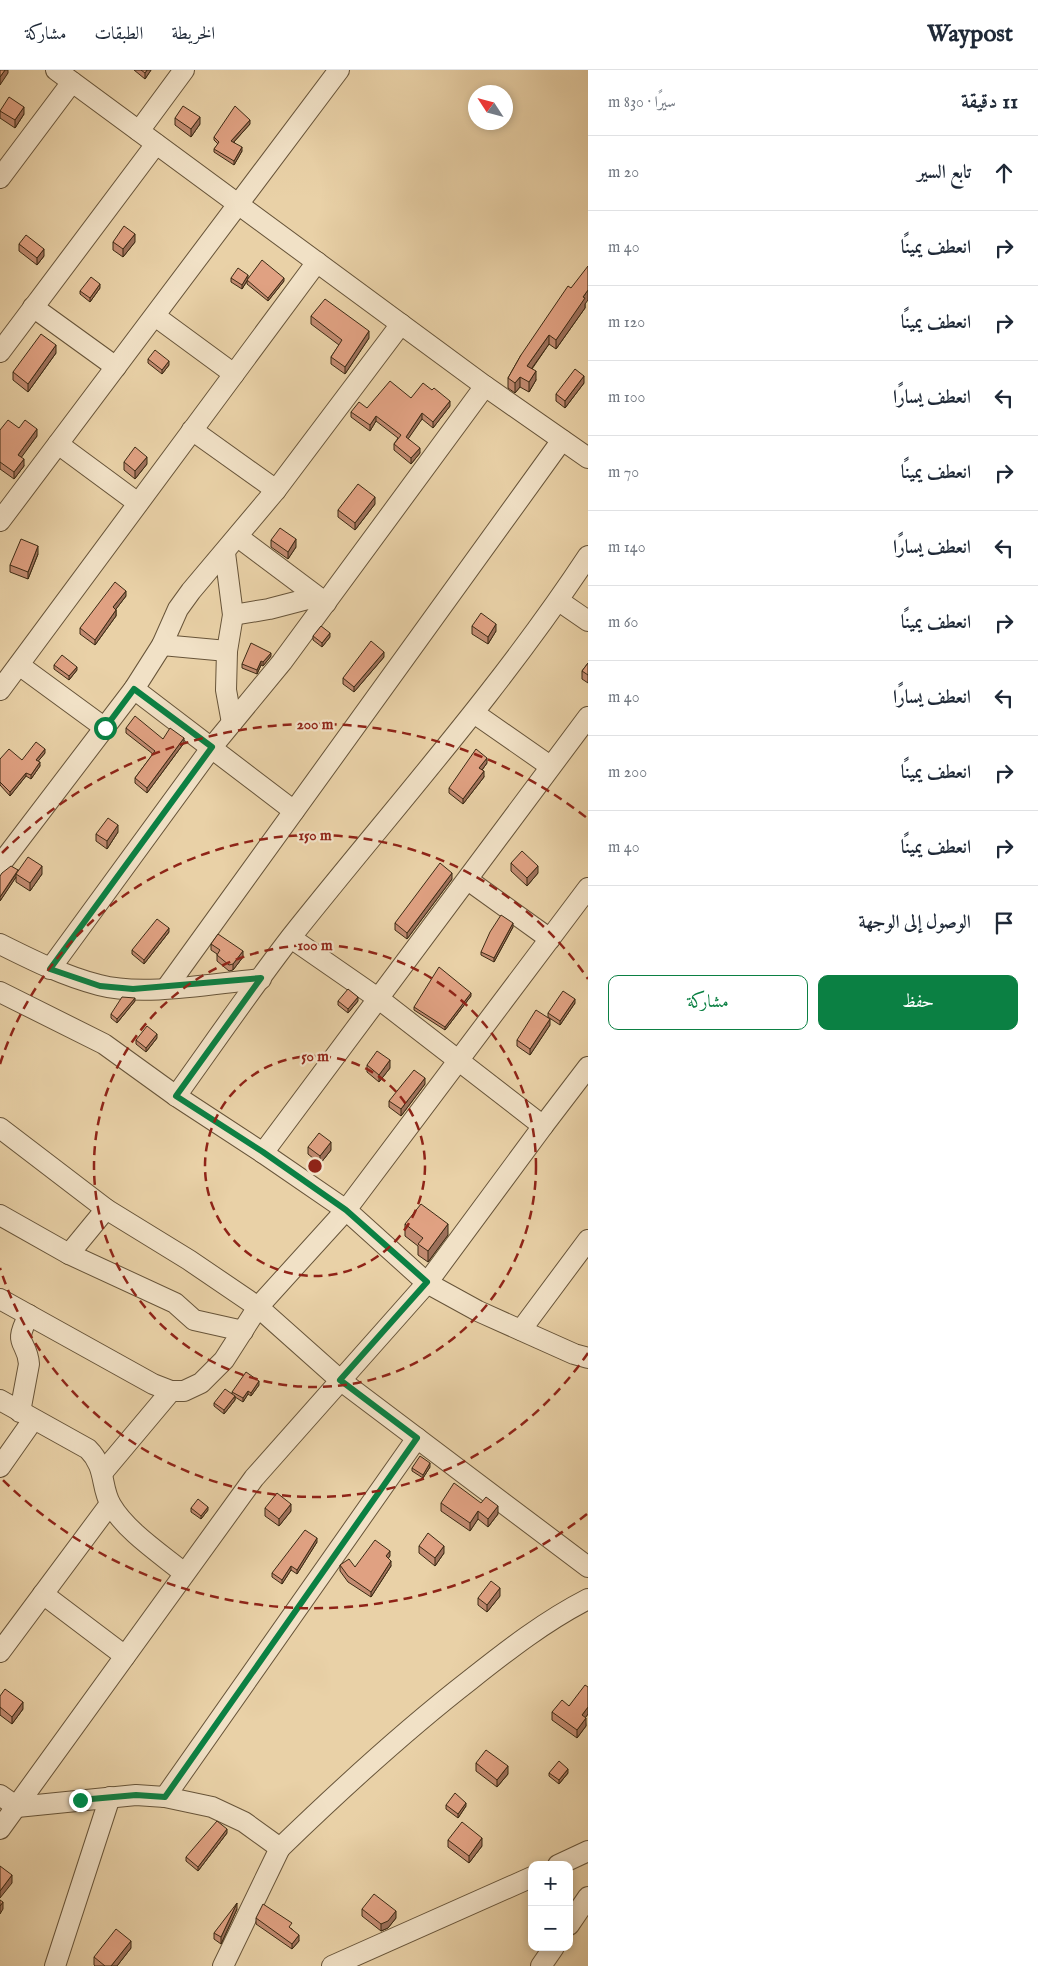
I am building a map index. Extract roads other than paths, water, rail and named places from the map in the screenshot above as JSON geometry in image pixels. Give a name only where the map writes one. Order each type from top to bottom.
[{"type":"street","points":[[56,70],[485,386],[588,458]]},
{"type":"street","points":[[138,131],[184,70]]},
{"type":"street","points":[[0,520],[339,70]]},
{"type":"street","points":[[0,178],[72,82]]},
{"type":"street","points":[[0,352],[156,144]]},
{"type":"street","points":[[0,690],[317,262]]},
{"type":"street","points":[[34,307],[116,367]]},
{"type":"street","points":[[155,316],[234,374]]},
{"type":"street","points":[[0,865],[134,689],[162,645],[178,609],[276,490],[401,324]]},
{"type":"street","points":[[50,969],[212,747],[282,662],[320,600],[485,386]]},
{"type":"street","points":[[192,430],[276,490]]},
{"type":"street","points":[[167,987],[562,440]]},
{"type":"street","points":[[58,444],[138,503]]},
{"type":"street","points":[[238,537],[320,600]]},
{"type":"street","points":[[225,553],[234,615],[227,651],[226,690],[232,723]]},
{"type":"street","points":[[176,1096],[291,938],[474,713],[559,601],[588,556]]},
{"type":"street","points":[[234,615],[320,600]]},
{"type":"street","points":[[559,601],[588,621]]},
{"type":"street","points":[[162,645],[227,651]]},
{"type":"street","points":[[19,665],[105,728]]},
{"type":"street","points":[[134,689],[294,811]]},
{"type":"street","points":[[474,713],[550,766]]},
{"type":"street","points":[[263,1152],[588,717]]},
{"type":"street","points":[[468,880],[550,939]]},
{"type":"street","points":[[0,1299],[153,1384],[171,1390],[184,1391],[201,1383],[224,1360],[258,1307],[346,1210],[460,1062],[588,888]]},
{"type":"street","points":[[291,938],[378,999],[543,1126]]},
{"type":"street","points":[[0,944],[50,969],[100,986],[133,989],[261,978]]},
{"type":"street","points":[[0,992],[104,1044],[176,1096],[263,1152],[346,1210],[427,1282],[478,1311],[574,1354],[588,1358]]},
{"type":"street","points":[[0,1829],[254,1478],[427,1282],[588,1067]]},
{"type":"street","points":[[0,1128],[106,1209],[189,1260],[258,1307],[340,1380],[588,1567]]},
{"type":"street","points":[[69,1254],[106,1209]]},
{"type":"street","points":[[0,1215],[69,1254],[175,1303],[194,1320],[243,1331]]},
{"type":"street","points":[[521,1330],[588,1240]]},
{"type":"street","points":[[0,1467],[26,1416],[29,1358],[20,1341],[29,1315]]},
{"type":"street","points":[[103,1472],[171,1390]]},
{"type":"street","points":[[0,1400],[88,1449],[97,1458],[103,1472],[110,1504],[124,1522],[184,1573]]},
{"type":"street","points":[[165,1797],[417,1438]]},
{"type":"street","points":[[0,1652],[110,1504]]},
{"type":"street","points":[[43,1594],[125,1656]]},
{"type":"street","points":[[223,1966],[280,1848],[332,1797],[416,1722],[532,1632],[588,1599]]},
{"type":"street","points":[[0,1795],[17,1806],[110,1798],[165,1797],[212,1807],[244,1822],[280,1848]]},
{"type":"street","points":[[55,1966],[110,1798]]},
{"type":"street","points":[[567,1861],[588,1851]]},
{"type":"street","points":[[332,1966],[528,1879]]},
{"type":"street","points":[[573,1919],[588,1897]]},
{"type":"street","points":[[541,1966],[551,1951]]}]
